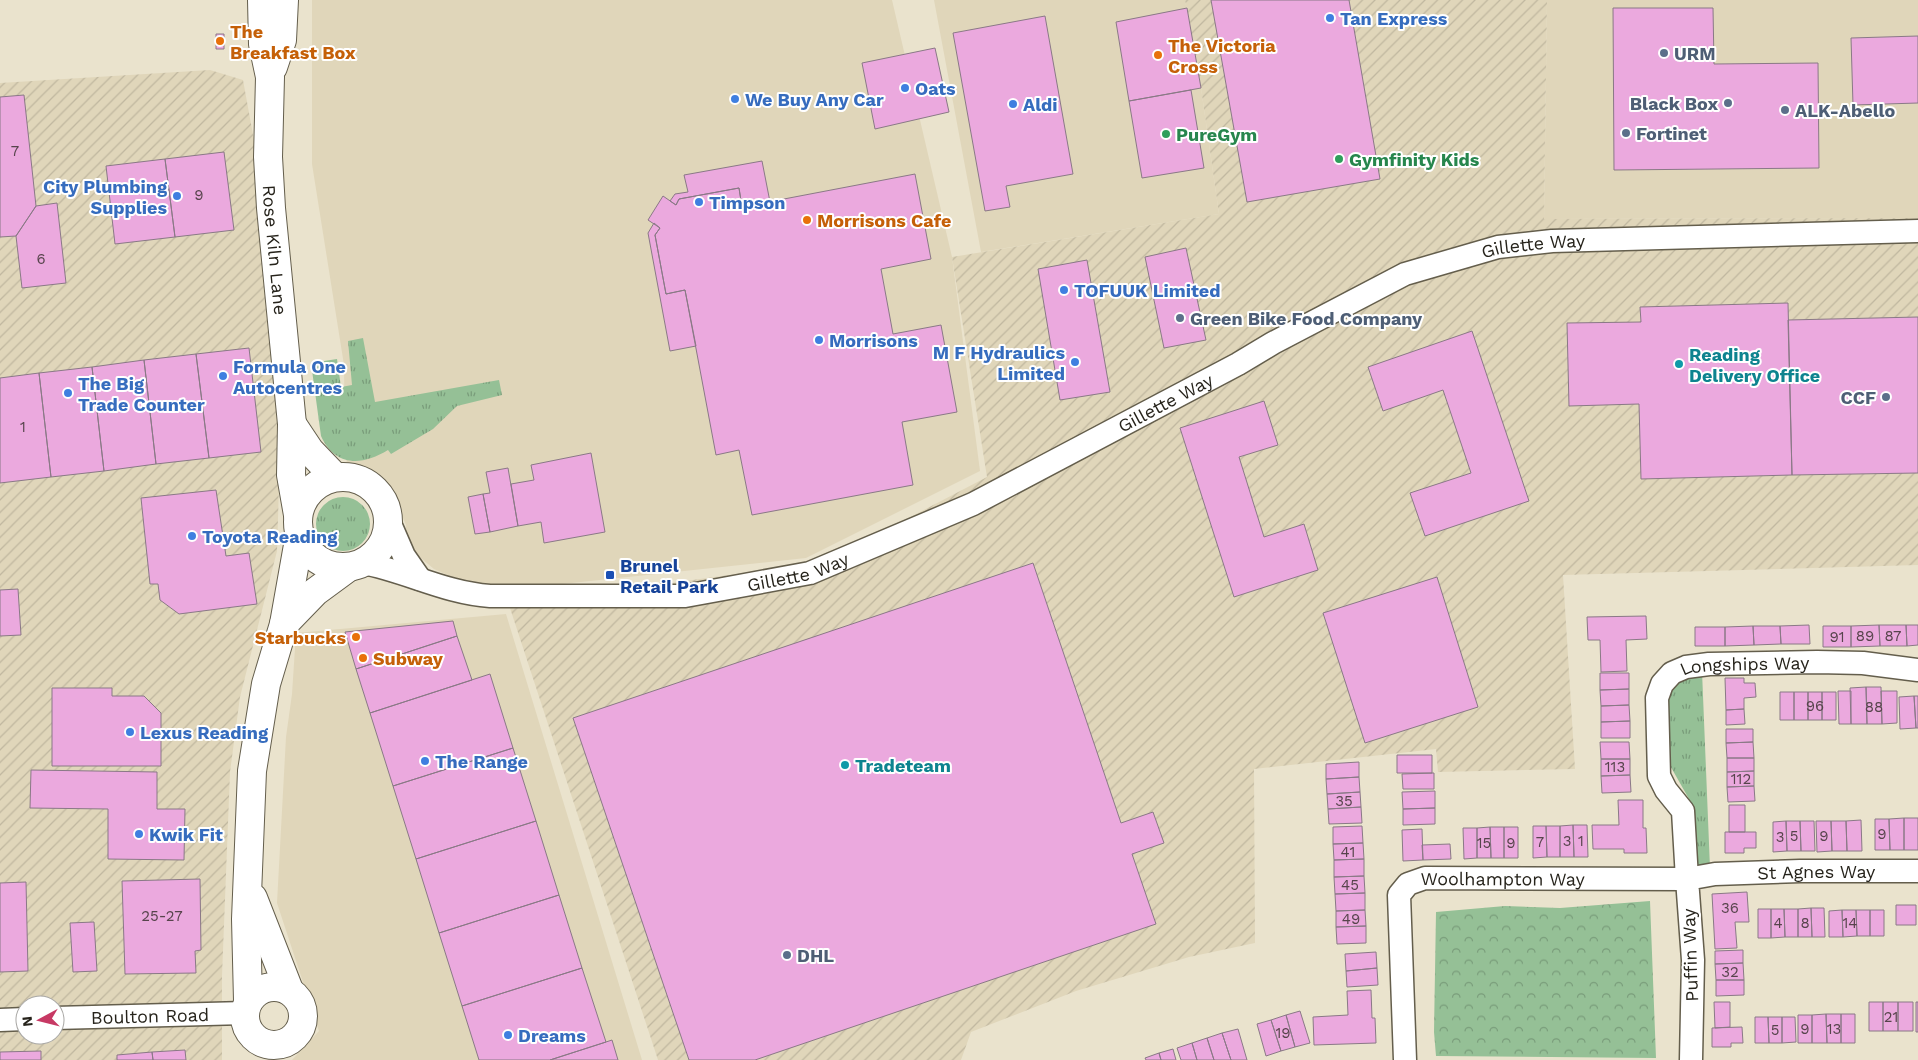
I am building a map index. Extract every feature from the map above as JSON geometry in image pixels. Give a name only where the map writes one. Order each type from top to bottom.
[{"type":"street","name":"Rose Kiln Lane","points":[[248,882],[272,950],[289,990],[296,996],[303,1012],[300,1030],[282,1051],[271,1045],[254,1050],[249,1032],[247,1007],[246,919],[250,800],[257,728],[266,684],[284,624],[299,525],[291,475],[292,424],[271,208],[268,157],[270,77],[263,44],[262,0]]},
{"type":"street","name":"Rose Kiln Lane","points":[[270,77],[282,40],[284,0]]},
{"type":"street","name":"Gillette Way","points":[[356,565],[420,579],[466,594],[490,596],[685,596],[810,573],[973,504],[1405,274],[1498,247],[1552,241],[1918,231]]},
{"type":"street","name":"Rose Kiln Lane","points":[[292,424],[310,451],[335,478]]},
{"type":"street","points":[[388,519],[387,530],[381,547],[356,565],[330,565],[318,560],[309,552],[299,525],[306,496],[313,488],[335,478],[355,478],[367,484],[381,498],[404,556],[420,579]]},
{"type":"street","name":"Rose Kiln Lane","points":[[284,624],[315,592],[356,565]]},
{"type":"street","name":"Longships Way","points":[[1687,879],[1683,811],[1666,790],[1659,776],[1657,698],[1662,684],[1672,673],[1686,666],[1709,664],[1817,662],[1863,663],[1918,670]]},
{"type":"street","name":"St Agnes Way","points":[[1687,879],[1715,874],[1918,871]]},
{"type":"street","name":"Woolhampton Way","points":[[1405,1060],[1399,895],[1408,884],[1424,878],[1687,879]]},
{"type":"street","name":"Puffin Way","points":[[1687,879],[1693,960],[1691,1060]]},
{"type":"street","points":[[247,1007],[262,989],[271,986],[289,990]]},
{"type":"street","name":"Boulton Road","points":[[65,1017],[247,1007]]},
{"type":"street","points":[[0,1020],[15,1019]]},
{"type":"shaded area","points":[[312,0],[892,0],[952,257],[980,471],[806,558],[486,592],[434,569],[404,544],[406,525],[389,486],[347,464],[345,452],[344,365],[312,164]]},
{"type":"shaded area","points":[[934,0],[1185,0],[1201,88],[1219,214],[981,252]]},
{"type":"shaded area","points":[[1185,0],[1547,0],[1544,219],[1918,218],[1918,565],[1563,575],[1575,769],[1438,772],[1436,749],[1254,769],[1255,943],[1189,957],[1076,991],[971,1032],[961,1060],[658,1060],[509,605],[824,562],[987,477],[952,257],[1219,214],[1201,88]]},
{"type":"shaded area","points":[[1547,0],[1918,0],[1918,218],[1544,219]]},
{"type":"shaded area","points":[[210,70],[243,80],[258,162],[280,454],[277,551],[240,697],[230,772],[222,976],[222,1060],[0,1060],[0,83]]},
{"type":"shaded area","points":[[506,614],[642,1060],[292,1060],[319,1031],[277,903],[286,737],[292,694],[296,633]]},
{"type":"green space","points":[[363,338],[375,402],[499,380],[502,395],[457,406],[433,429],[391,454],[388,450],[369,459],[359,461],[341,458],[334,454],[321,436],[311,363],[337,359],[341,387],[352,385],[348,341]]},
{"type":"green space","points":[[343,497],[353,499],[362,505],[368,514],[370,524],[368,534],[362,543],[353,549],[343,551],[333,549],[324,543],[318,534],[316,524],[318,514],[324,505],[333,499]]},
{"type":"green space","points":[[1702,671],[1710,868],[1699,868],[1694,860],[1689,799],[1668,762],[1667,690],[1682,672]]},
{"type":"green space","points":[[1650,901],[1656,1058],[1436,1056],[1434,1032],[1436,912],[1505,906],[1560,908]]},
{"type":"building","points":[[1211,0],[1349,0],[1380,179],[1247,202]]},
{"type":"building","name":"The Victoria Cross","points":[[1187,8],[1201,88],[1129,101],[1116,22]]},
{"type":"building","points":[[1613,8],[1713,8],[1714,64],[1818,63],[1819,168],[1614,170]]},
{"type":"building","name":"Aldi","points":[[1045,16],[1073,174],[1006,186],[1010,207],[985,211],[953,33]]},
{"type":"building","name":"The Breakfast Box","points":[[216,34],[224,34],[224,49],[216,49]]},
{"type":"building","points":[[1918,36],[1918,103],[1853,105],[1851,38]]},
{"type":"building","name":"Oats","points":[[935,48],[949,112],[875,129],[862,63]]},
{"type":"building","name":"PureGym","points":[[1191,90],[1204,168],[1142,178],[1129,101]]},
{"type":"building","points":[[24,95],[36,206],[16,236],[0,237],[0,97]]},
{"type":"building","points":[[224,152],[234,230],[175,237],[165,159]]},
{"type":"building","points":[[165,159],[175,237],[115,244],[106,166]]},
{"type":"building","points":[[762,161],[770,202],[742,207],[739,188],[679,199],[676,205],[670,201],[675,194],[688,192],[684,175]]},
{"type":"building","name":"Morrisons","points":[[915,174],[931,259],[881,269],[893,334],[941,325],[957,412],[902,422],[913,485],[752,515],[739,450],[716,455],[685,290],[666,294],[655,235],[660,228],[648,220],[663,196],[676,205],[679,199],[739,188],[742,207]]},
{"type":"building","points":[[57,203],[66,283],[22,288],[16,236],[36,206]]},
{"type":"building","points":[[654,223],[660,228],[655,235],[666,294],[685,290],[696,346],[670,351],[648,233]]},
{"type":"building","points":[[1186,248],[1206,340],[1164,348],[1145,257]]},
{"type":"building","points":[[1087,260],[1110,392],[1060,400],[1038,269]]},
{"type":"building","name":"Reading Delivery Office","points":[[1788,303],[1792,475],[1641,479],[1639,404],[1569,406],[1567,323],[1641,322],[1640,307]]},
{"type":"building","points":[[1918,317],[1918,473],[1792,475],[1788,320]]},
{"type":"building","points":[[1472,331],[1529,501],[1425,536],[1410,493],[1471,473],[1443,390],[1383,411],[1368,367]]},
{"type":"building","points":[[249,348],[261,452],[209,458],[196,354]]},
{"type":"building","points":[[196,354],[209,458],[156,464],[144,360]]},
{"type":"building","points":[[144,360],[156,464],[104,471],[92,367]]},
{"type":"building","points":[[92,367],[104,471],[51,477],[39,373]]},
{"type":"building","points":[[39,373],[51,477],[0,483],[0,378]]},
{"type":"building","points":[[1264,401],[1278,445],[1239,457],[1264,537],[1304,524],[1318,570],[1234,597],[1180,428]]},
{"type":"building","points":[[591,453],[605,532],[544,543],[541,522],[518,526],[511,484],[534,480],[531,465]]},
{"type":"building","points":[[508,468],[518,526],[490,532],[483,494],[490,493],[486,472]]},
{"type":"building","points":[[216,490],[226,556],[249,553],[257,604],[179,614],[160,600],[158,584],[150,584],[141,498]]},
{"type":"building","points":[[483,494],[490,532],[475,534],[468,497]]},
{"type":"building","name":"Tradeteam","points":[[1033,563],[1121,823],[1153,812],[1164,843],[1132,854],[1156,924],[755,1060],[689,1060],[573,718]]},
{"type":"building","points":[[1437,577],[1478,707],[1365,743],[1323,613]]},
{"type":"building","points":[[18,589],[21,635],[0,636],[0,590]]},
{"type":"building","points":[[1646,616],[1647,639],[1626,640],[1627,671],[1601,672],[1600,640],[1588,640],[1587,617]]},
{"type":"building","points":[[453,621],[457,636],[356,669],[345,632]]},
{"type":"building","points":[[1809,625],[1810,644],[1781,644],[1780,626]]},
{"type":"building","points":[[1879,625],[1880,646],[1851,647],[1851,626]]},
{"type":"building","points":[[1879,625],[1906,625],[1907,646],[1880,646]]},
{"type":"building","points":[[1906,625],[1918,625],[1918,645],[1907,646]]},
{"type":"building","points":[[1753,626],[1754,645],[1725,646],[1725,627]]},
{"type":"building","points":[[1753,626],[1780,626],[1781,644],[1754,645]]},
{"type":"building","points":[[1823,626],[1851,626],[1851,647],[1823,647]]},
{"type":"building","points":[[1695,627],[1725,627],[1725,646],[1695,646]]},
{"type":"building","points":[[457,636],[472,680],[370,713],[356,669]]},
{"type":"building","points":[[1600,673],[1629,673],[1629,689],[1600,690]]},
{"type":"building","points":[[490,674],[513,748],[393,786],[370,713]]},
{"type":"building","points":[[1725,678],[1744,678],[1744,683],[1755,683],[1756,697],[1744,698],[1744,709],[1726,710]]},
{"type":"building","points":[[1866,687],[1881,687],[1882,724],[1867,724]]},
{"type":"building","points":[[1866,687],[1867,724],[1851,724],[1850,688]]},
{"type":"building","points":[[52,688],[112,688],[112,696],[144,696],[161,713],[161,766],[52,766]]},
{"type":"building","points":[[1629,689],[1629,705],[1601,706],[1600,690]]},
{"type":"building","points":[[1838,691],[1851,691],[1851,724],[1839,724]]},
{"type":"building","points":[[1881,691],[1897,691],[1897,723],[1882,724]]},
{"type":"building","points":[[1780,692],[1794,692],[1794,720],[1780,720]]},
{"type":"building","points":[[1794,692],[1808,692],[1808,720],[1794,720]]},
{"type":"building","points":[[1808,692],[1822,692],[1822,720],[1808,720]]},
{"type":"building","points":[[1822,692],[1836,692],[1836,720],[1822,720]]},
{"type":"building","points":[[1914,696],[1916,728],[1900,729],[1899,697]]},
{"type":"building","points":[[1914,696],[1918,696],[1918,728],[1916,728]]},
{"type":"building","points":[[1629,705],[1630,721],[1601,722],[1601,706]]},
{"type":"building","points":[[1744,709],[1745,724],[1726,725],[1726,710]]},
{"type":"building","points":[[1630,721],[1630,738],[1601,738],[1601,722]]},
{"type":"building","points":[[1726,729],[1753,729],[1753,742],[1726,743]]},
{"type":"building","points":[[1600,742],[1629,742],[1630,759],[1601,759]]},
{"type":"building","points":[[1753,742],[1754,758],[1727,758],[1726,743]]},
{"type":"building","points":[[513,748],[536,821],[416,859],[393,786]]},
{"type":"building","points":[[1397,755],[1432,755],[1432,773],[1397,773]]},
{"type":"building","points":[[1727,758],[1754,758],[1754,771],[1727,772]]},
{"type":"building","points":[[1601,759],[1630,759],[1630,775],[1601,776]]},
{"type":"building","points":[[1359,762],[1359,777],[1326,779],[1326,764]]},
{"type":"building","points":[[31,770],[157,772],[157,809],[185,809],[184,860],[108,859],[108,809],[30,808]]},
{"type":"building","points":[[1754,771],[1754,786],[1727,787],[1727,772]]},
{"type":"building","points":[[1434,773],[1434,789],[1403,789],[1402,774]]},
{"type":"building","points":[[1630,775],[1631,792],[1602,793],[1601,776]]},
{"type":"building","points":[[1359,777],[1360,792],[1327,794],[1326,779]]},
{"type":"building","points":[[1754,786],[1755,801],[1728,802],[1727,787]]},
{"type":"building","points":[[1435,791],[1435,808],[1403,809],[1402,792]]},
{"type":"building","points":[[1360,792],[1361,807],[1328,809],[1327,794]]},
{"type":"building","points":[[1618,800],[1643,800],[1643,828],[1646,828],[1647,853],[1624,853],[1624,849],[1593,849],[1592,825],[1619,825]]},
{"type":"building","points":[[1729,805],[1745,805],[1745,832],[1729,832]]},
{"type":"building","points":[[1361,807],[1362,823],[1329,824],[1328,809]]},
{"type":"building","points":[[1435,808],[1435,824],[1403,825],[1403,809]]},
{"type":"building","points":[[1904,818],[1918,818],[1918,850],[1904,850]]},
{"type":"building","points":[[1904,818],[1904,850],[1890,850],[1889,819]]},
{"type":"building","points":[[1875,819],[1889,819],[1890,850],[1875,850]]},
{"type":"building","points":[[1861,820],[1862,851],[1847,851],[1846,821]]},
{"type":"building","points":[[536,821],[559,895],[439,933],[416,859]]},
{"type":"building","points":[[1786,821],[1787,851],[1773,852],[1773,822]]},
{"type":"building","points":[[1786,821],[1800,821],[1801,851],[1787,851]]},
{"type":"building","points":[[1800,821],[1814,821],[1815,851],[1801,851]]},
{"type":"building","points":[[1816,821],[1831,821],[1832,851],[1817,852]]},
{"type":"building","points":[[1831,821],[1846,821],[1847,851],[1832,851]]},
{"type":"building","points":[[1573,825],[1587,825],[1588,857],[1574,857]]},
{"type":"building","points":[[1573,825],[1574,857],[1560,857],[1560,826]]},
{"type":"building","points":[[1362,826],[1363,843],[1333,844],[1333,827]]},
{"type":"building","points":[[1533,826],[1546,826],[1547,857],[1533,858]]},
{"type":"building","points":[[1546,826],[1560,826],[1560,857],[1547,857]]},
{"type":"building","points":[[1490,827],[1504,827],[1504,858],[1491,858]]},
{"type":"building","points":[[1490,827],[1491,858],[1477,858],[1477,828]]},
{"type":"building","points":[[1504,827],[1518,827],[1518,858],[1504,858]]},
{"type":"building","points":[[1463,828],[1477,828],[1477,858],[1464,859]]},
{"type":"building","points":[[1422,829],[1423,860],[1403,861],[1402,830]]},
{"type":"building","points":[[1725,832],[1756,832],[1756,848],[1744,848],[1744,853],[1725,853]]},
{"type":"building","points":[[1363,843],[1364,859],[1334,860],[1333,844]]},
{"type":"building","points":[[1450,844],[1451,859],[1423,860],[1422,845]]},
{"type":"building","points":[[1364,859],[1364,876],[1334,877],[1334,860]]},
{"type":"building","points":[[1364,876],[1365,893],[1335,894],[1334,877]]},
{"type":"building","points":[[200,879],[201,950],[195,951],[196,973],[125,974],[122,881]]},
{"type":"building","points":[[26,882],[28,971],[0,972],[0,883]]},
{"type":"building","points":[[1747,892],[1749,922],[1735,922],[1737,948],[1715,949],[1712,894]]},
{"type":"building","points":[[1365,893],[1365,910],[1336,911],[1335,894]]},
{"type":"building","points":[[559,895],[582,968],[462,1006],[439,933]]},
{"type":"building","points":[[1896,905],[1916,905],[1916,925],[1896,925]]},
{"type":"building","points":[[1811,908],[1824,908],[1825,937],[1812,937]]},
{"type":"building","points":[[1811,908],[1812,937],[1798,937],[1798,909]]},
{"type":"building","points":[[1758,909],[1771,909],[1771,938],[1758,938]]},
{"type":"building","points":[[1771,909],[1784,909],[1785,937],[1771,938]]},
{"type":"building","points":[[1784,909],[1798,909],[1798,937],[1785,937]]},
{"type":"building","points":[[1365,910],[1366,926],[1336,927],[1336,911]]},
{"type":"building","points":[[1842,910],[1843,937],[1829,937],[1829,911]]},
{"type":"building","points":[[1842,910],[1856,910],[1857,936],[1843,937]]},
{"type":"building","points":[[1856,910],[1870,910],[1870,936],[1857,936]]},
{"type":"building","points":[[1870,910],[1884,910],[1884,936],[1870,936]]},
{"type":"building","points":[[94,922],[97,971],[73,972],[70,923]]},
{"type":"building","points":[[1366,926],[1366,943],[1337,944],[1336,927]]},
{"type":"building","points":[[1743,950],[1743,963],[1715,964],[1715,951]]},
{"type":"building","points":[[1376,952],[1377,968],[1346,971],[1345,954]]},
{"type":"building","points":[[1743,963],[1744,980],[1716,980],[1715,964]]},
{"type":"building","points":[[582,968],[606,1042],[550,1060],[479,1060],[462,1006]]},
{"type":"building","points":[[1377,968],[1378,985],[1347,987],[1346,971]]},
{"type":"building","points":[[1716,980],[1744,980],[1744,995],[1716,996]]},
{"type":"building","points":[[1371,990],[1372,1018],[1375,1018],[1376,1043],[1314,1045],[1313,1017],[1348,1015],[1347,991]]},
{"type":"building","points":[[1714,1002],[1730,1002],[1730,1027],[1715,1028]]},
{"type":"building","points":[[1869,1002],[1883,1002],[1883,1031],[1869,1031]]},
{"type":"building","points":[[1883,1002],[1898,1002],[1898,1031],[1883,1031]]},
{"type":"building","points":[[1898,1002],[1913,1002],[1913,1031],[1898,1031]]},
{"type":"building","points":[[1916,1002],[1918,1002],[1918,1032],[1916,1032]]},
{"type":"building","points":[[1300,1011],[1310,1043],[1295,1047],[1286,1015]]},
{"type":"building","points":[[1826,1014],[1841,1014],[1841,1043],[1827,1043]]},
{"type":"building","points":[[1826,1014],[1827,1043],[1812,1043],[1812,1015]]},
{"type":"building","points":[[1841,1014],[1855,1014],[1855,1043],[1841,1043]]},
{"type":"building","points":[[1286,1015],[1295,1047],[1281,1051],[1271,1020]]},
{"type":"building","points":[[1798,1015],[1812,1015],[1812,1043],[1798,1043]]},
{"type":"building","points":[[1755,1017],[1768,1017],[1769,1043],[1755,1043]]},
{"type":"building","points":[[1768,1017],[1782,1017],[1782,1043],[1769,1043]]},
{"type":"building","points":[[1782,1017],[1795,1017],[1796,1042],[1782,1043]]},
{"type":"building","points":[[1271,1020],[1281,1051],[1266,1056],[1257,1024]]},
{"type":"building","points":[[1742,1027],[1743,1043],[1731,1043],[1731,1047],[1712,1047],[1712,1028]]},
{"type":"building","points":[[1238,1029],[1247,1060],[1231,1060],[1222,1033]]},
{"type":"building","points":[[1222,1033],[1231,1060],[1214,1060],[1207,1038]]},
{"type":"building","points":[[1207,1038],[1214,1060],[1197,1060],[1192,1043]]},
{"type":"building","points":[[612,1040],[618,1060],[550,1060],[606,1042]]},
{"type":"building","points":[[1192,1043],[1197,1060],[1181,1060],[1177,1048]]},
{"type":"building","points":[[1173,1049],[1176,1060],[1161,1060],[1159,1053]]},
{"type":"building","points":[[185,1050],[186,1060],[153,1060],[152,1052]]},
{"type":"building","points":[[41,1051],[41,1060],[0,1060],[0,1052]]},
{"type":"building","points":[[152,1052],[153,1060],[117,1060],[117,1055]]},
{"type":"building","points":[[1159,1053],[1161,1060],[1146,1060],[1145,1058]]},
{"type":"place","name":"Tan Express","points":[[1330,18]]},
{"type":"place","name":"The Breakfast Box","points":[[220,41]]},
{"type":"place","name":"URM","points":[[1664,53]]},
{"type":"place","name":"The Victoria Cross","points":[[1158,55]]},
{"type":"place","name":"Oats","points":[[905,88]]},
{"type":"place","name":"We Buy Any Car","points":[[735,99]]},
{"type":"place","name":"Black Box","points":[[1728,103]]},
{"type":"place","name":"Aldi","points":[[1013,104]]},
{"type":"place","name":"ALK-Abello","points":[[1785,110]]},
{"type":"place","name":"Fortinet","points":[[1626,133]]},
{"type":"place","name":"PureGym","points":[[1166,134]]},
{"type":"place","name":"Gymfinity Kids","points":[[1339,159]]},
{"type":"place","name":"City Plumbing Supplies","points":[[177,196]]},
{"type":"place","name":"Timpson","points":[[699,202]]},
{"type":"place","name":"Morrisons Cafe","points":[[807,220]]},
{"type":"place","name":"TOFUUK Limited","points":[[1064,290]]},
{"type":"place","name":"Green Bike Food Company","points":[[1180,318]]},
{"type":"place","name":"Morrisons","points":[[819,340]]},
{"type":"place","name":"M F Hydraulics Limited","points":[[1075,362]]},
{"type":"place","name":"Reading Delivery Office","points":[[1679,364]]},
{"type":"place","name":"Formula One Autocentres","points":[[223,376]]},
{"type":"place","name":"The Big Trade Counter","points":[[68,393]]},
{"type":"place","name":"CCF","points":[[1886,397]]},
{"type":"place","name":"Toyota Reading","points":[[192,536]]},
{"type":"place","name":"Brunel Retail Park","points":[[610,575]]},
{"type":"place","name":"Starbucks","points":[[356,637]]},
{"type":"place","name":"Subway","points":[[363,658]]},
{"type":"place","name":"Lexus Reading","points":[[130,732]]},
{"type":"place","name":"The Range","points":[[425,761]]},
{"type":"place","name":"Tradeteam","points":[[845,765]]},
{"type":"place","name":"Kwik Fit","points":[[139,834]]},
{"type":"place","name":"DHL","points":[[787,955]]},
{"type":"place","name":"Dreams","points":[[508,1035]]}]
